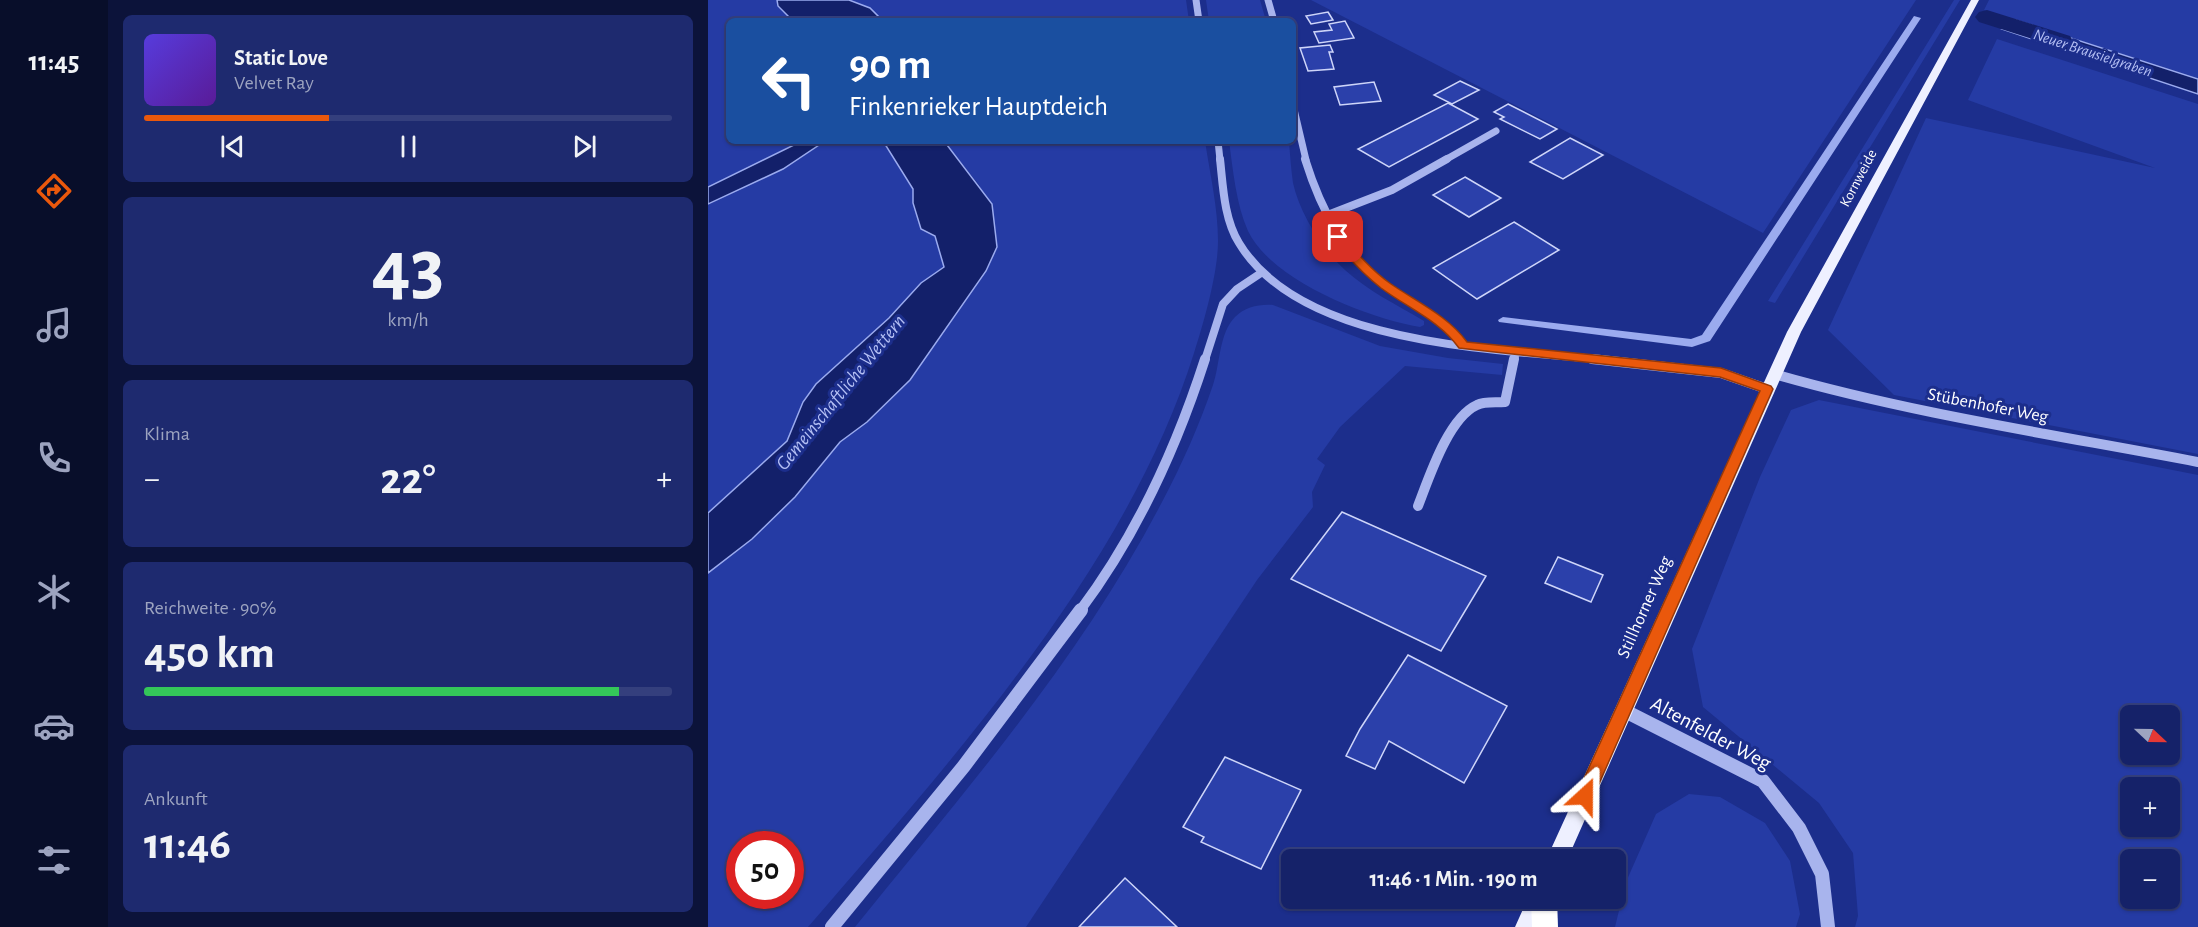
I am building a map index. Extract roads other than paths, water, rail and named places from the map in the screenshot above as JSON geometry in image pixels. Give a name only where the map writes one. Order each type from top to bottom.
[{"type":"highway","points":[[1544,909],[1545,927]]},
{"type":"main road","name":"Kornweide","points":[[1771,381],[1794,332],[1974,0]]},
{"type":"main road","name":"Stillhorner Weg","points":[[1561,849],[1771,381]]},
{"type":"main road","points":[[1526,927],[1534,909]]},
{"type":"street","points":[[1196,0],[1199,18]]},
{"type":"street","points":[[1268,0],[1273,18]]},
{"type":"street","points":[[1296,118],[1310,179],[1325,216],[1338,237],[1360,264],[1386,285],[1453,330],[1464,345]]},
{"type":"street","points":[[1325,216],[1392,189],[1496,131]]},
{"type":"street","name":"Stübenhofer Weg","points":[[1218,144],[1232,228],[1239,245],[1261,273],[1287,292],[1350,320],[1417,339],[1807,384],[1890,403],[2198,462]]},
{"type":"street","points":[[832,927],[964,766],[1098,587],[1143,511],[1169,460],[1188,413],[1223,304],[1237,289],[1261,273]]},
{"type":"street","points":[[1418,506],[1437,459],[1463,414],[1476,405],[1505,402],[1516,351]]},
{"type":"street","name":"Altenfelder Weg","points":[[1623,710],[1763,781],[1799,828],[1822,874],[1828,927]]},
{"type":"water","points":[[777,0],[849,0],[870,8],[880,18],[790,18],[778,6]]},
{"type":"water","points":[[2015,20],[2198,79],[2198,94],[2002,29]]},
{"type":"water","points":[[796,144],[820,144],[783,169],[708,204],[708,187]]},
{"type":"water","name":"Gemeinschaftliche Wettern","points":[[885,144],[946,144],[992,204],[997,247],[986,271],[910,380],[867,422],[840,442],[795,497],[752,539],[708,573],[708,513],[787,441],[803,402],[816,384],[889,318],[921,283],[944,267],[935,236],[921,229],[913,203],[913,189]]},
{"type":"waterway","name":"Neuer Brausielgraben","points":[[1987,17],[2061,41]]},
{"type":"waterway","points":[[1503,320],[1692,343],[1706,338],[1917,18]]}]
